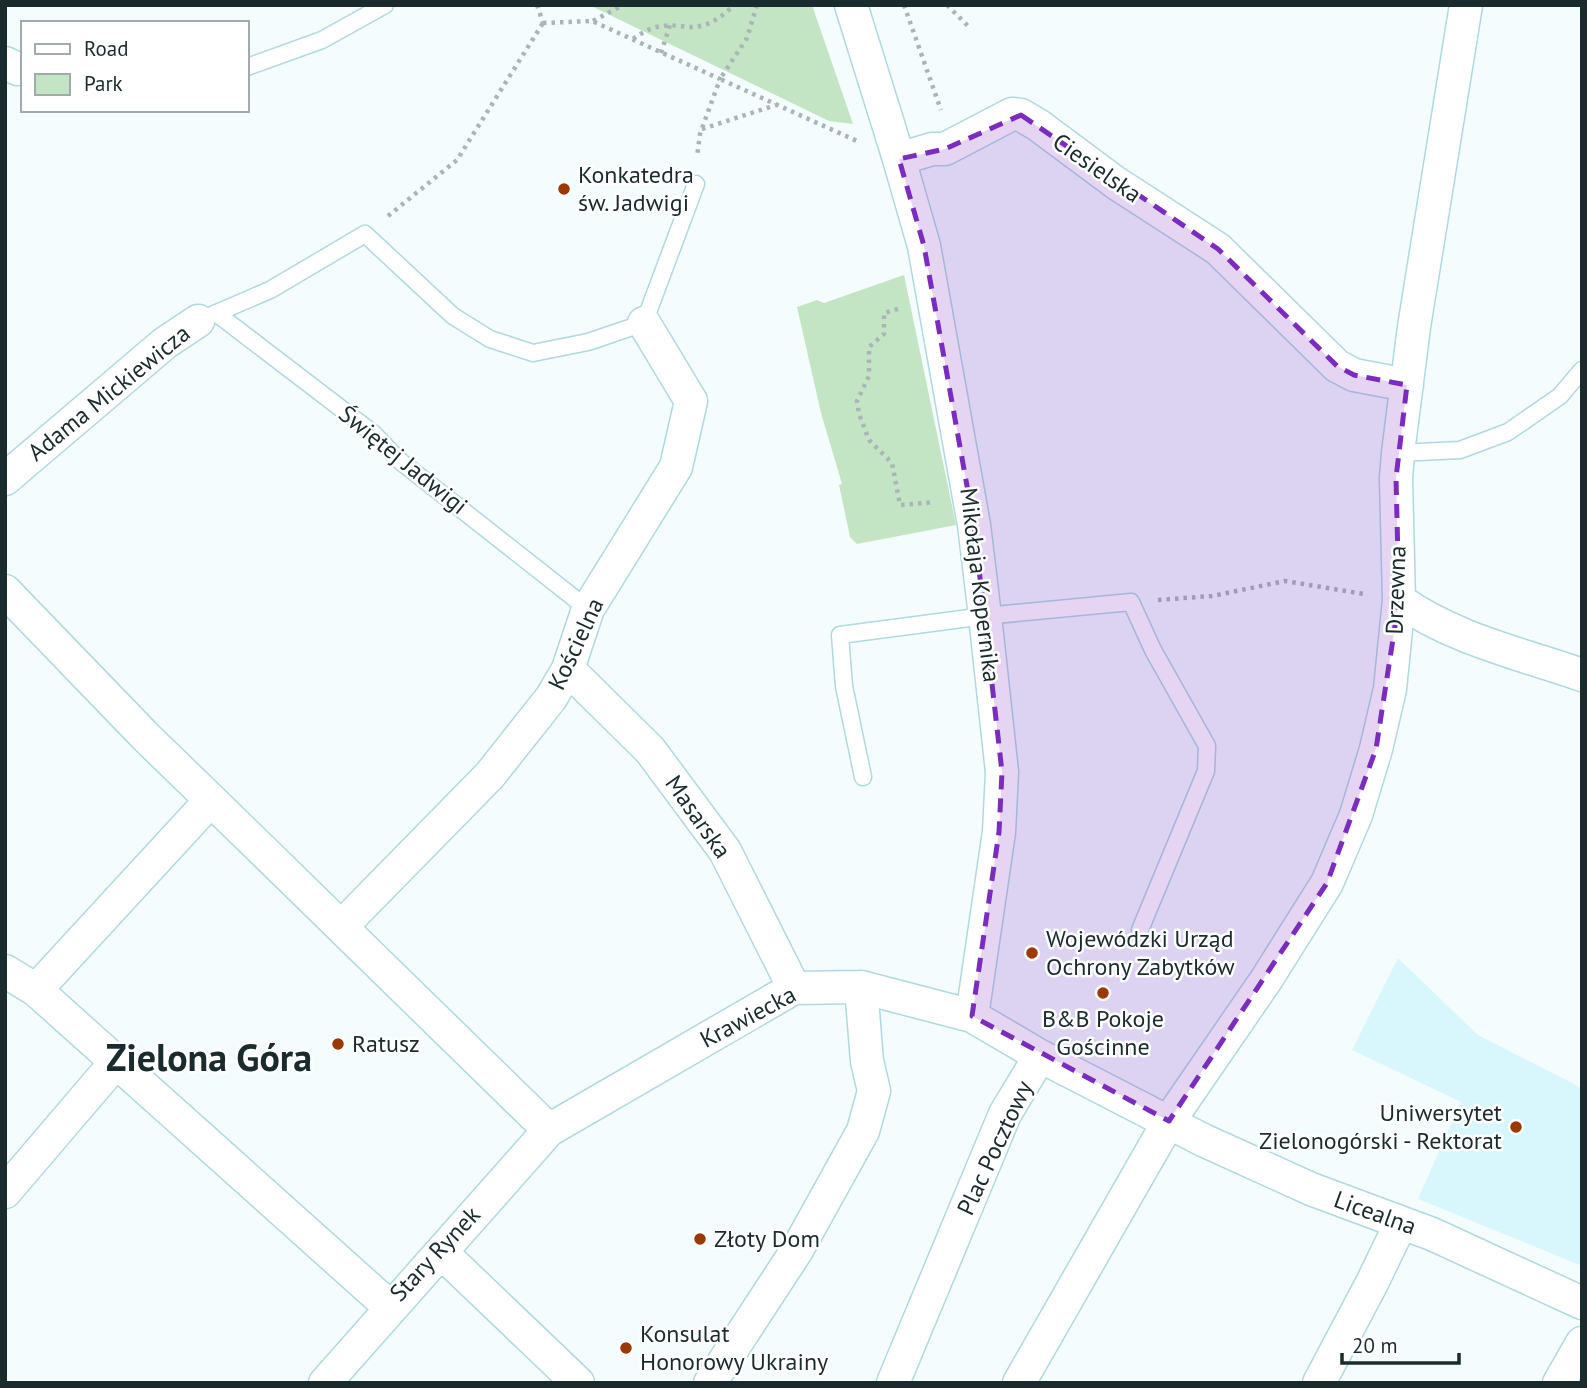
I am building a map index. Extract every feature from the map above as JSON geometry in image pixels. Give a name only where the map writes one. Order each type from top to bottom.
[{"type":"street","points":[[851,5],[900,159]]},
{"type":"street","name":"Drzewna","points":[[1169,1121],[1252,1001],[1327,883],[1356,815],[1376,749],[1390,689],[1399,600],[1396,478],[1398,453],[1416,313],[1466,5]]},
{"type":"street","name":"Ciesielska","points":[[900,159],[933,149],[945,149],[1012,114],[1021,115],[1116,183],[1217,249],[1337,366],[1354,375],[1407,385]]},
{"type":"street","name":"Mikołaja Kopernika","points":[[900,159],[924,246],[974,525],[1002,772],[999,832],[972,1016]]},
{"type":"street","name":"Adama Mickiewicza","points":[[5,479],[165,343],[207,317]]},
{"type":"street","name":"Kościelna","points":[[342,926],[491,775],[551,698],[568,669],[588,609],[676,467],[691,401],[644,323]]},
{"type":"street","points":[[5,591],[147,738],[549,1130]]},
{"type":"street","points":[[1399,600],[1425,618],[1455,632],[1582,675]]},
{"type":"street","name":"Masarska","points":[[568,669],[650,750],[725,851],[794,989]]},
{"type":"street","points":[[36,990],[211,800]]},
{"type":"street","name":"Stary Rynek","points":[[5,971],[36,990],[391,1308],[549,1130]]},
{"type":"street","points":[[710,1383],[797,1250],[863,1131],[874,1091],[867,1061],[861,987]]},
{"type":"street","name":"Krawiecka","points":[[549,1130],[794,989],[861,987],[972,1016],[1040,1056]]},
{"type":"street","name":"Plac Pocztowy","points":[[893,1383],[1005,1114],[1040,1056],[1169,1121]]},
{"type":"street","points":[[5,1192],[116,1062]]},
{"type":"street","points":[[1019,1383],[1169,1121]]},
{"type":"street","name":"Licealna","points":[[1169,1121],[1279,1175],[1432,1234],[1582,1303]]},
{"type":"street","points":[[1319,1383],[1401,1223]]},
{"type":"street","points":[[441,1252],[578,1383]]},
{"type":"street","points":[[325,1383],[391,1308]]},
{"type":"street","points":[[1559,1383],[1582,1343]]},
{"type":"lane","points":[[248,67],[322,40],[385,5]]},
{"type":"lane","points":[[365,234],[453,316],[490,339],[533,353],[588,342],[644,323],[696,184]]},
{"type":"lane","name":"Adama Mickiewicza","points":[[207,317],[270,290],[365,234]]},
{"type":"lane","name":"Świętej Jadwigi","points":[[207,317],[373,433],[400,461],[588,609]]},
{"type":"lane","points":[[1398,453],[1460,450],[1508,432],[1560,397],[1582,370]]},
{"type":"lane","points":[[863,777],[844,686],[840,635],[985,616],[1131,602],[1153,650],[1207,746],[1206,771],[1140,930]]},
{"type":"path","points":[[537,5],[543,23]]},
{"type":"path","points":[[543,23],[592,21],[623,5]]},
{"type":"path","points":[[633,39],[649,29],[670,25],[693,27],[716,21],[734,5]]},
{"type":"path","points":[[696,184],[698,144],[702,129],[720,79],[747,38],[757,5]]},
{"type":"path","points":[[904,5],[942,113],[933,149]]},
{"type":"path","points":[[947,5],[970,28]]},
{"type":"path","points":[[592,21],[900,159]]},
{"type":"path","points":[[365,234],[457,160],[543,23]]},
{"type":"path","points":[[661,53],[670,25]]},
{"type":"path","points":[[702,129],[777,105]]},
{"type":"path","points":[[906,307],[884,313],[884,334],[869,347],[869,376],[857,401],[859,414],[869,440],[892,463],[900,505],[943,500]]},
{"type":"path","points":[[1131,602],[1212,596],[1285,581],[1399,600]]},
{"type":"highlighted area","points":[[1021,115],[1218,249],[1337,366],[1354,375],[1407,385],[1396,478],[1399,600],[1376,749],[1327,883],[1169,1121],[972,1016],[999,832],[1002,772],[974,525],[924,246],[899,159],[945,149]]},
{"type":"shaded area","name":"Uniwersytet Zielonogórski - Rektorat","points":[[1398,958],[1478,1035],[1582,1088],[1582,1266],[1418,1199],[1461,1102],[1352,1050]]},
{"type":"green space","points":[[589,5],[812,5],[853,124],[829,121]]},
{"type":"green space","points":[[904,275],[956,525],[857,544],[850,537],[839,485],[842,484],[821,413],[797,307],[817,300],[824,303]]},
{"type":"place","name":"Konkatedra św. Jadwigi","points":[[564,189]]},
{"type":"place","name":"Wojewódzki Urząd Ochrony Zabytków","points":[[1032,953]]},
{"type":"place","name":"B&B Pokoje Gościnne","points":[[1103,993]]},
{"type":"place","name":"Ratusz","points":[[338,1044]]},
{"type":"place","name":"Uniwersytet Zielonogórski - Rektorat","points":[[1516,1127]]},
{"type":"place","name":"Złoty Dom","points":[[700,1239]]},
{"type":"place","name":"Konsulat Honorowy Ukrainy","points":[[626,1348]]},
{"type":"district","name":"Zielona Góra","points":[[209,1058]]}]
